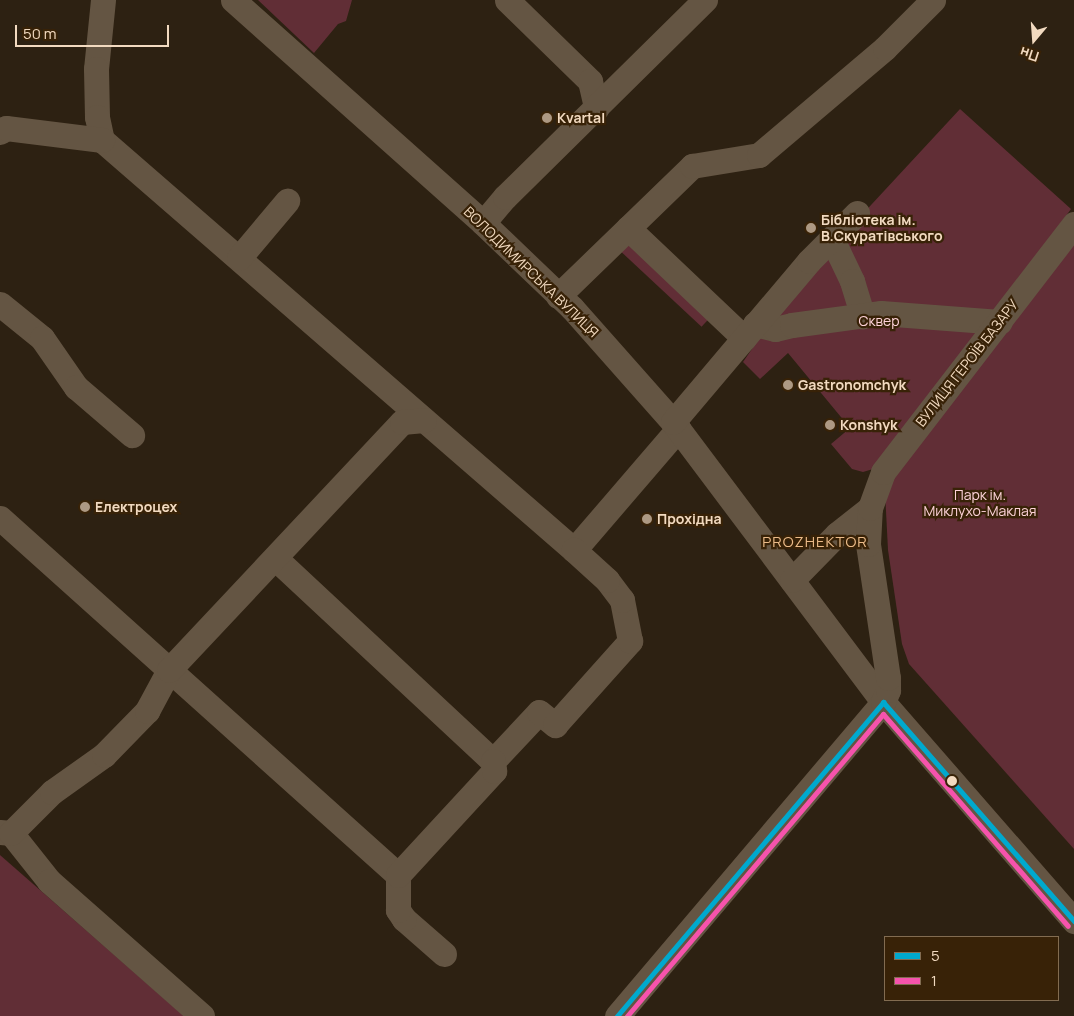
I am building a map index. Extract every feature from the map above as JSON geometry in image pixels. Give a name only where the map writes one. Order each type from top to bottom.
[{"type":"street","points":[[102,140],[97,117],[96,69],[103,0]]},
{"type":"street","name":"ВОЛОДИМИРСЬКА ВУЛИЦЯ","points":[[233,0],[483,223],[572,308],[676,425],[882,702]]},
{"type":"street","points":[[508,0],[590,81],[596,108]]},
{"type":"street","points":[[483,223],[703,0]]},
{"type":"street","points":[[558,296],[692,166],[759,155],[884,48],[933,0]]},
{"type":"street","points":[[0,132],[6,128],[102,140],[607,580],[622,600],[630,641],[555,725],[539,712],[493,761]]},
{"type":"street","points":[[239,258],[287,201]]},
{"type":"street","points":[[574,550],[750,331],[809,261],[857,212]]},
{"type":"street","name":"ВУЛИЦЯ ГЕРОЇВ БАЗАРУ","points":[[882,702],[888,690],[888,678],[868,544],[870,508],[882,472],[1074,224]]},
{"type":"street","points":[[628,228],[750,331],[881,313],[1000,322]]},
{"type":"street","points":[[832,239],[852,281],[863,316]]},
{"type":"street","points":[[0,304],[42,338],[76,387],[132,435]]},
{"type":"street","points":[[202,1016],[49,881],[6,832],[52,792],[104,755],[147,711],[169,670],[402,422],[424,420]]},
{"type":"street","points":[[792,580],[837,534],[870,508]]},
{"type":"street","points":[[2,525],[169,670],[398,875]]},
{"type":"street","points":[[275,558],[493,761],[494,771],[398,875],[397,897],[401,915],[444,954]]},
{"type":"street","points":[[617,1016],[882,702],[1074,921]]},
{"type":"green space","points":[[258,0],[352,0],[346,21],[338,24],[314,53]]},
{"type":"green space","name":"Сквер","points":[[960,109],[1071,209],[981,332],[873,469],[863,472],[852,469],[831,444],[850,428],[788,353],[760,379],[743,362],[767,327],[846,232]]},
{"type":"green space","name":"Парк ім. Миклухо-Маклая","points":[[1074,224],[1074,849],[909,664],[902,644],[888,550],[884,472]]},
{"type":"green space","points":[[632,240],[712,315],[702,327],[621,252]]},
{"type":"green space","points":[[0,855],[184,1016],[0,1016]]},
{"type":"transit line","name":"5","points":[[617,1016],[883,702],[1074,921]]},
{"type":"transit line","name":"1","points":[[627,1016],[883,714],[1068,926]]},
{"type":"place","name":"Kvartal","points":[[547,118]]},
{"type":"place","name":"Бібліотека ім. В.Скуратівського","points":[[811,228]]},
{"type":"place","name":"Gastronomchyk","points":[[788,385]]},
{"type":"place","name":"Konshyk","points":[[830,425]]},
{"type":"place","name":"Електроцех","points":[[85,507]]},
{"type":"place","name":"Прохідна","points":[[647,519]]},
{"type":"district","name":"PROZHEKTOR","points":[[815,542]]}]
